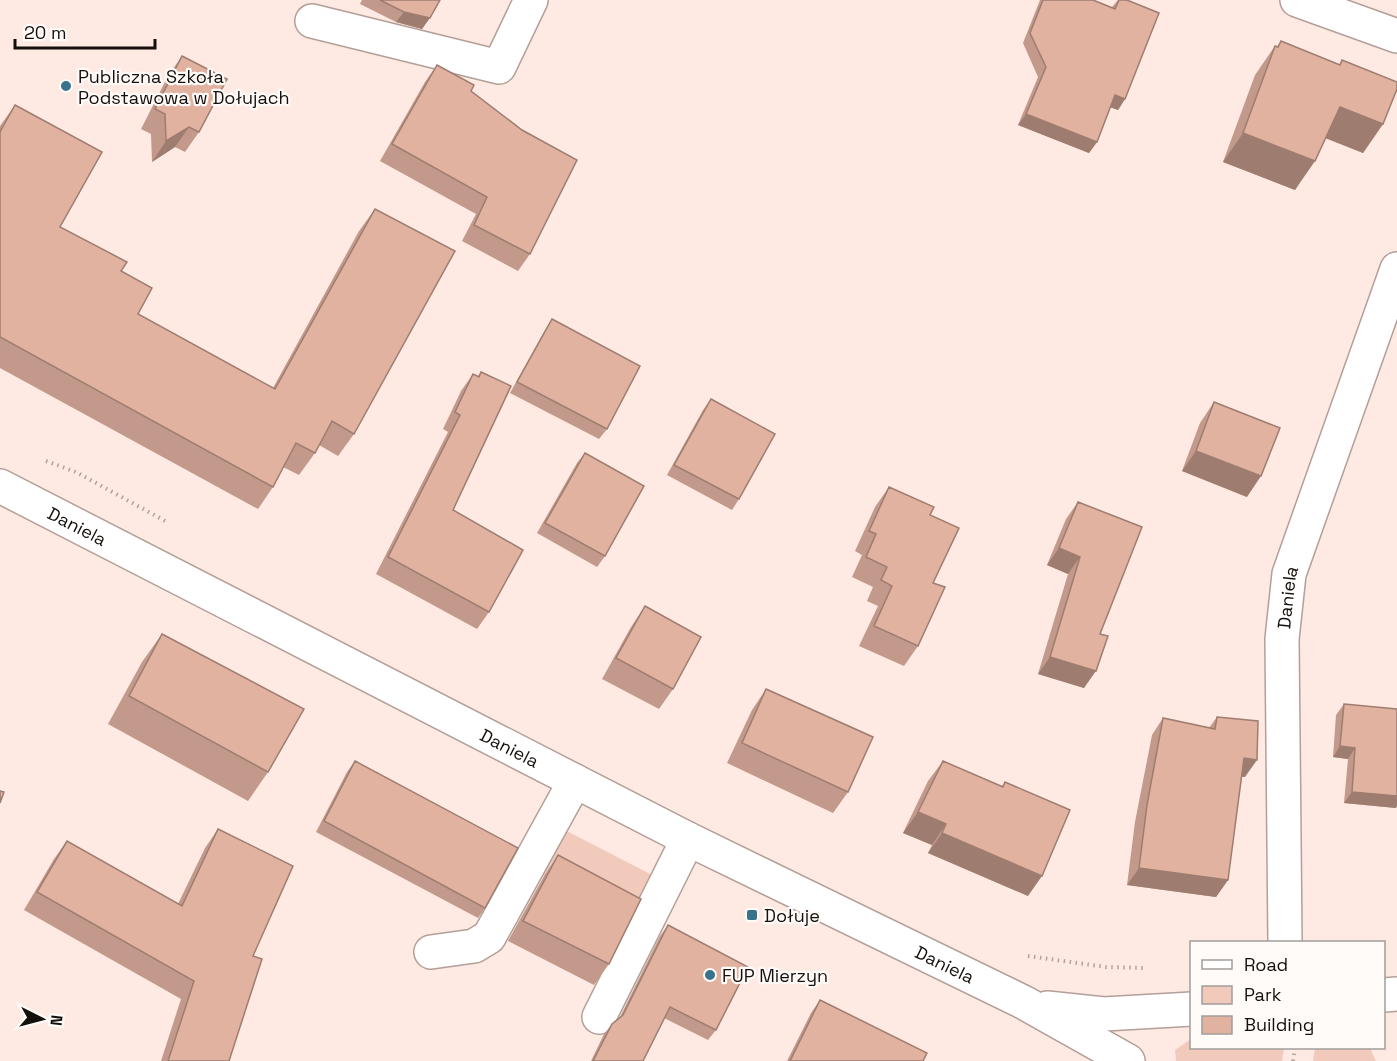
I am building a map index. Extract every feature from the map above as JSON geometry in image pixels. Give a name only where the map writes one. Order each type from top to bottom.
[{"type":"street","points":[[312,21],[499,67],[531,0]]},
{"type":"street","points":[[1297,0],[1397,36]]},
{"type":"street","name":"Daniela","points":[[1285,941],[1282,639],[1289,574],[1397,269]]},
{"type":"street","name":"Daniela","points":[[0,486],[688,839],[1023,1002],[1128,1061]]},
{"type":"street","points":[[431,952],[474,946],[489,937],[575,781]]},
{"type":"street","points":[[599,1017],[688,839]]},
{"type":"street","name":"Daniela","points":[[1023,1002],[1080,1013],[1146,1013],[1190,1009]]},
{"type":"path","points":[[43,460],[76,472],[170,524]]},
{"type":"path","points":[[1017,952],[1027,956],[1106,967],[1149,968]]},
{"type":"green space","points":[[561,828],[656,877],[635,923],[537,872]]},
{"type":"green space","points":[[1190,1040],[1190,1049],[1284,1049],[1282,1061],[1176,1061],[1175,1050]]},
{"type":"green space","points":[[1315,1049],[1370,1049],[1376,1061],[1313,1061]]},
{"type":"building","points":[[380,0],[440,0],[430,18],[404,12]]},
{"type":"building","points":[[1043,0],[1093,0],[1115,9],[1119,0],[1127,0],[1159,13],[1125,99],[1115,95],[1097,142],[1026,114],[1046,67],[1030,33]]},
{"type":"building","points":[[1281,41],[1340,65],[1342,60],[1397,82],[1397,89],[1383,124],[1340,107],[1315,161],[1243,133],[1275,46],[1278,47]]},
{"type":"building","points":[[182,56],[227,79],[199,132],[189,127],[166,141],[165,114],[155,109]]},
{"type":"building","points":[[437,65],[474,85],[471,91],[522,130],[577,160],[530,254],[474,225],[487,197],[392,144]]},
{"type":"building","points":[[15,105],[102,152],[60,227],[127,262],[121,271],[152,288],[138,314],[275,389],[375,209],[455,251],[354,434],[332,421],[315,453],[296,443],[273,487],[0,337],[0,132]]},
{"type":"building","points":[[552,319],[640,366],[607,429],[517,382]]},
{"type":"building","points":[[481,372],[511,386],[453,510],[523,550],[489,612],[388,557],[460,415],[455,412],[473,374],[479,377]]},
{"type":"building","points":[[711,399],[775,434],[739,499],[674,465]]},
{"type":"building","points":[[1214,402],[1280,428],[1261,476],[1196,451]]},
{"type":"building","points":[[585,453],[644,486],[605,556],[545,523]]},
{"type":"building","points":[[889,487],[934,507],[930,515],[959,528],[933,583],[945,587],[918,646],[874,626],[892,586],[881,580],[887,567],[866,557],[876,534],[869,531]]},
{"type":"building","points":[[1078,502],[1142,527],[1100,634],[1108,636],[1096,671],[1050,657],[1080,557],[1059,548]]},
{"type":"building","points":[[645,606],[701,637],[673,689],[616,658]]},
{"type":"building","points":[[162,634],[304,709],[268,772],[129,696]]},
{"type":"building","points":[[766,689],[873,737],[848,792],[742,743]]},
{"type":"building","points":[[1344,704],[1397,709],[1397,796],[1352,792],[1355,748],[1340,746]]},
{"type":"building","points":[[1217,717],[1258,721],[1257,760],[1244,758],[1228,880],[1139,868],[1147,805],[1163,718],[1215,729]]},
{"type":"building","points":[[355,761],[518,848],[485,908],[324,821]]},
{"type":"building","points":[[943,761],[1003,787],[1005,782],[1070,810],[1042,876],[942,833],[946,824],[918,812]]},
{"type":"building","points":[[0,791],[4,792],[0,803]]},
{"type":"building","points":[[218,829],[293,866],[253,956],[262,959],[229,1061],[168,1061],[194,981],[37,892],[67,841],[182,906]]},
{"type":"building","points":[[558,855],[641,899],[609,964],[523,921]]},
{"type":"building","points":[[668,925],[748,967],[716,1030],[670,1007],[643,1061],[593,1061],[612,1024],[623,1015]]},
{"type":"building","points":[[820,1000],[927,1053],[923,1061],[790,1061]]},
{"type":"place","name":"Publiczna Szkoła Podstawowa w Dołujach","points":[[66,86]]},
{"type":"place","name":"Dołuje","points":[[752,915]]},
{"type":"place","name":"FUP Mierzyn","points":[[710,975]]}]
